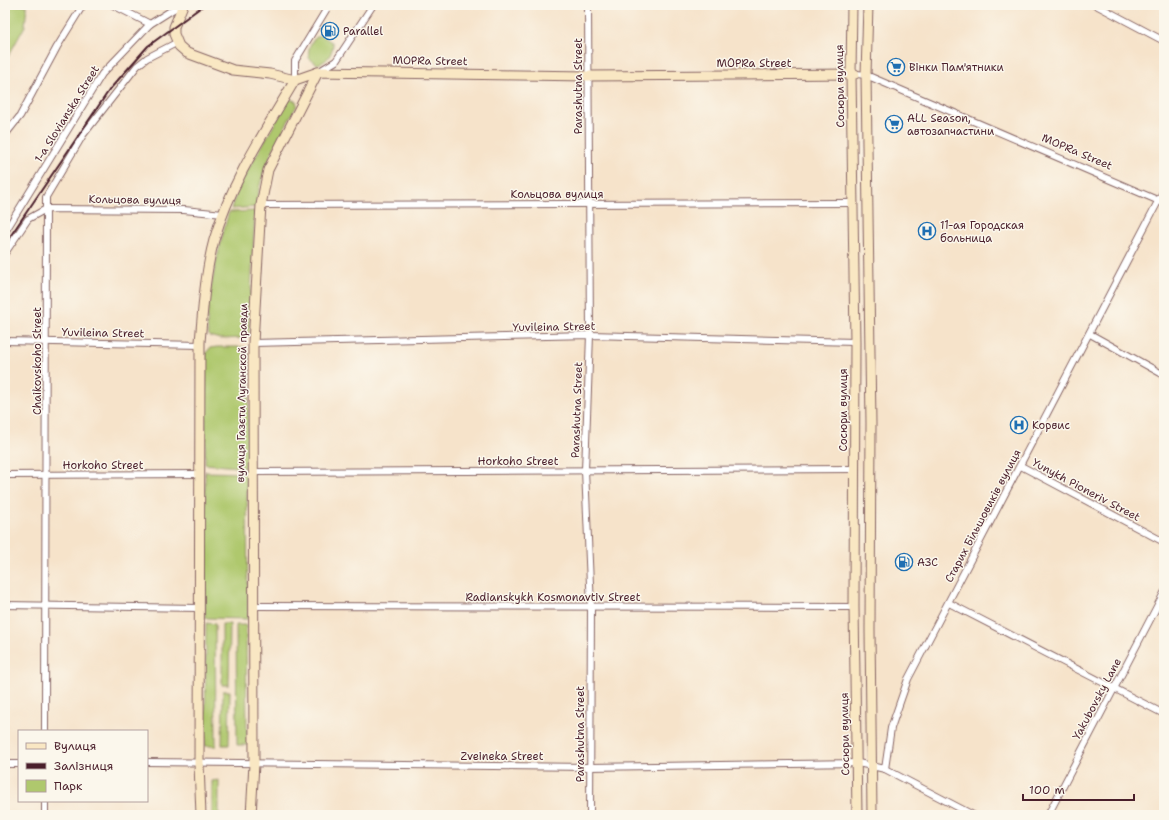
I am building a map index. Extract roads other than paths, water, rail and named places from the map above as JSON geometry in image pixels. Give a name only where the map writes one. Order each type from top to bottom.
[{"type":"street","points":[[5,136],[20,116],[57,47],[83,5]]},
{"type":"street","points":[[113,5],[150,24]]},
{"type":"street","points":[[182,5],[174,27],[174,34],[178,42],[187,53],[233,70],[270,74],[295,80],[318,72],[336,61],[372,5]]},
{"type":"street","name":"1-a Slovianska Street","points":[[5,232],[102,74],[150,24],[182,5]]},
{"type":"street","points":[[201,815],[199,764],[201,474],[200,345],[205,288],[214,241],[223,214],[241,174],[295,80],[295,61],[329,5]]},
{"type":"street","name":"Parashutna Street","points":[[588,5],[590,335],[585,470],[591,607],[590,815]]},
{"type":"street","name":"Сосюри вулиця","points":[[852,5],[858,74],[871,431],[870,630],[872,815]]},
{"type":"street","name":"Сосюри вулиця","points":[[857,815],[858,763],[854,607],[854,203],[858,74],[868,5]]},
{"type":"street","points":[[1096,5],[1164,41]]},
{"type":"street","name":"Chaikovskoho Street","points":[[45,730],[47,475],[46,197],[83,135],[137,66],[147,58],[178,42]]},
{"type":"street","name":"MOPRa Street","points":[[318,72],[588,76],[858,74],[1161,202]]},
{"type":"street","name":"вулиця Газєти Луганской правди","points":[[251,815],[254,764],[253,343],[261,205],[268,170],[318,72]]},
{"type":"street","name":"Старих Більшовиків вулиця","points":[[885,769],[891,728],[908,679],[1161,202],[1164,190]]},
{"type":"street","name":"Кольцова вулиця","points":[[261,205],[854,203]]},
{"type":"street","points":[[5,252],[28,219],[46,209]]},
{"type":"street","name":"Кольцова вулиця","points":[[46,209],[184,210],[223,214]]},
{"type":"street","points":[[1090,334],[1164,375]]},
{"type":"street","name":"Yuvileina Street","points":[[253,343],[590,335],[855,342]]},
{"type":"street","name":"Yuvileina Street","points":[[5,341],[200,345]]},
{"type":"street","name":"Yunykh Pioneriv Street","points":[[1021,466],[1164,542]]},
{"type":"street","name":"Horkoho Street","points":[[253,472],[855,469]]},
{"type":"street","name":"Horkoho Street","points":[[5,475],[201,474]]},
{"type":"street","name":"Yakubovsky Lane","points":[[1048,815],[1164,593]]},
{"type":"street","points":[[949,603],[1164,714]]},
{"type":"street","points":[[5,605],[199,608]]},
{"type":"street","name":"Radianskykh Kosmonavtiv Street","points":[[253,606],[854,607]]},
{"type":"street","name":"Zveineka Street","points":[[148,762],[199,764],[590,767],[858,763]]},
{"type":"street","points":[[858,763],[885,769],[973,815]]},
{"type":"street","points":[[5,764],[18,764]]},
{"type":"street","points":[[45,802],[45,815]]},
{"type":"railway","points":[[5,244],[110,89],[148,46],[204,5]]},
{"type":"place","name":"Parallel","points":[[330,31]]},
{"type":"place","name":"Вінки Пам'ятники","points":[[896,67]]},
{"type":"place","name":"ALL Season, автозапчастини","points":[[894,124]]},
{"type":"place","name":"11-ая Городская больница","points":[[927,231]]},
{"type":"place","name":"Корвис","points":[[1019,425]]},
{"type":"place","name":"АЗС","points":[[904,562]]}]
